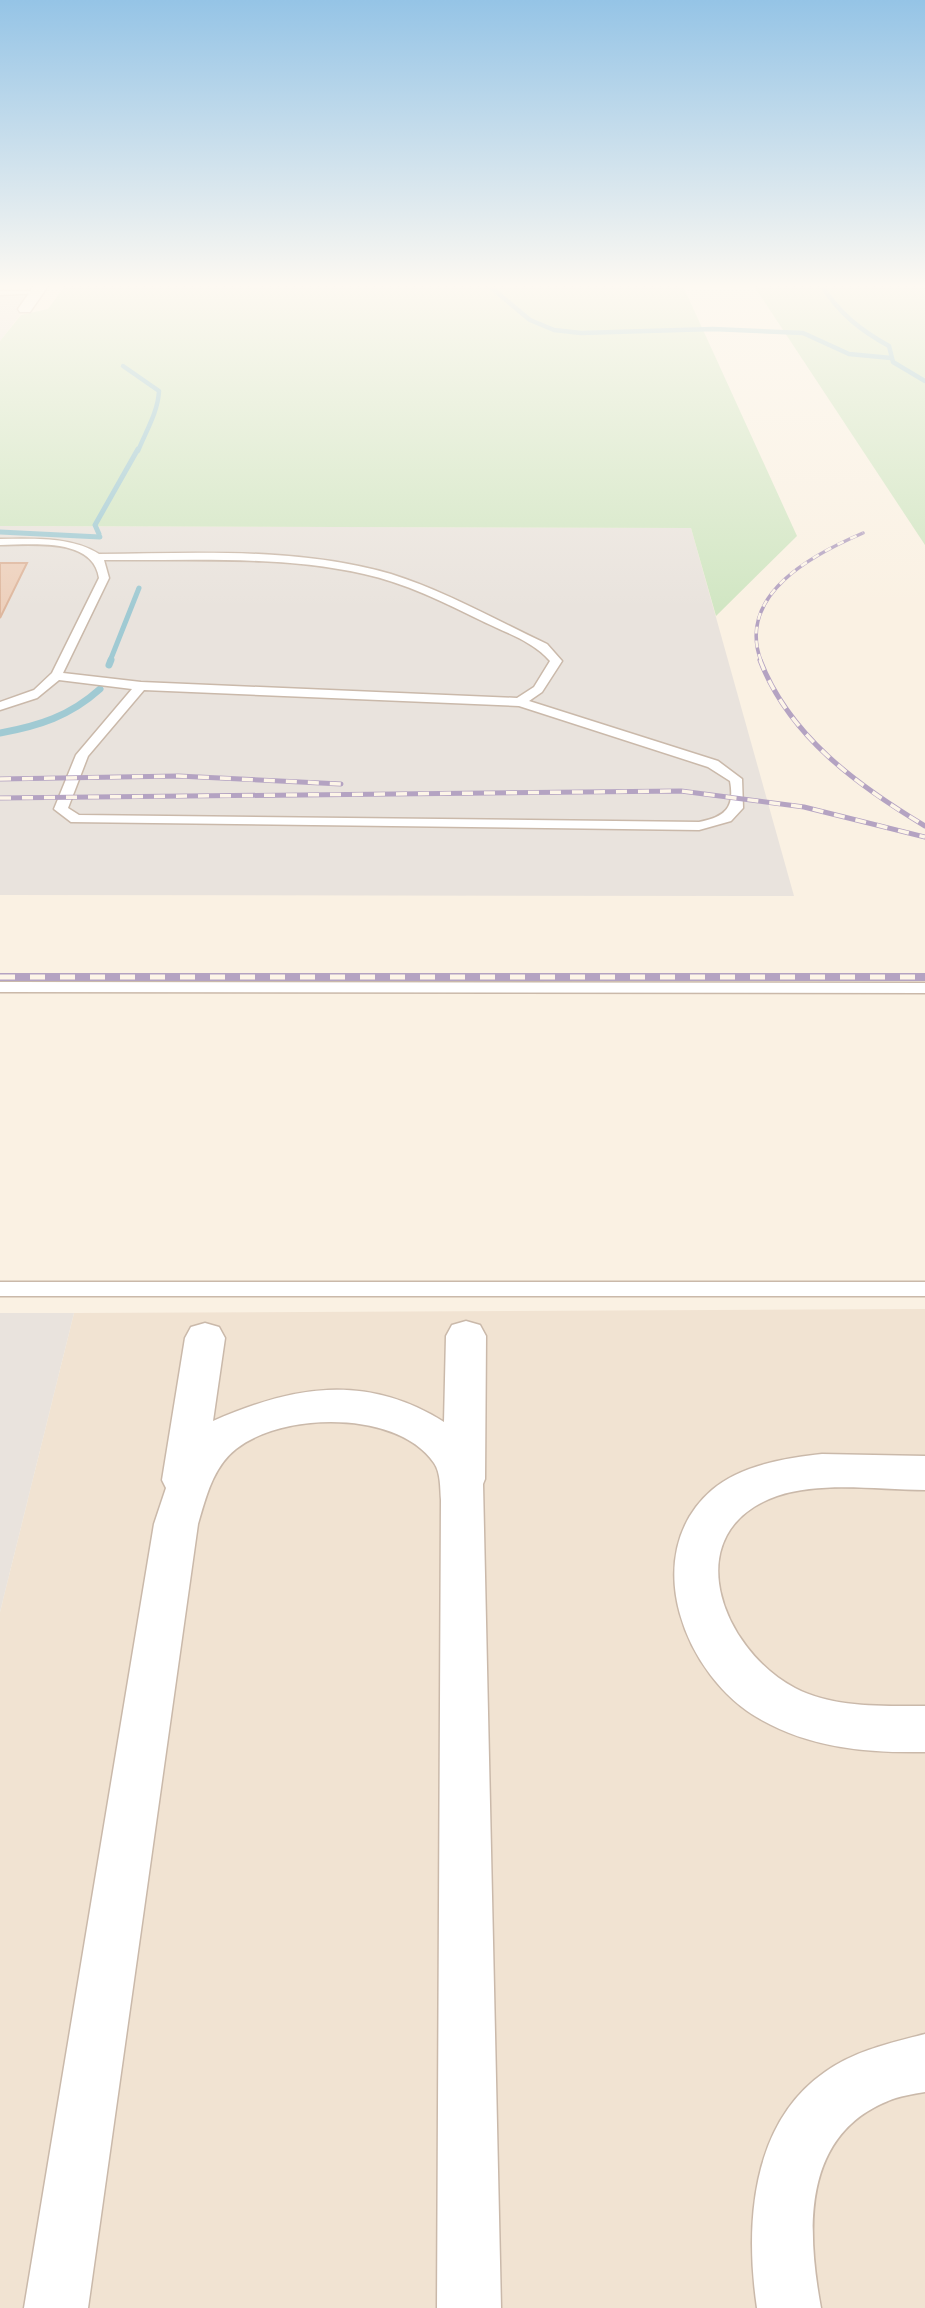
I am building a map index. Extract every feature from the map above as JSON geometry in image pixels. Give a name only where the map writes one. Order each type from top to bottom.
[{"type":"street","points":[[466,1336],[463,1500],[468,2308]]},
{"type":"street","points":[[56,2308],[205,1338]]},
{"type":"street","points":[[176,1524],[187,1485],[202,1457],[221,1437],[295,1407],[322,1404],[355,1406],[417,1426],[447,1448],[460,1471],[463,1500]]},
{"type":"street","points":[[925,1473],[817,1473],[787,1475],[760,1484],[736,1496],[715,1515],[700,1536],[695,1564],[696,1592],[710,1634],[720,1651],[745,1678],[774,1701],[809,1718],[844,1727],[925,1729]]},
{"type":"street","points":[[789,2308],[782,2281],[780,2228],[785,2177],[803,2137],[830,2105],[861,2082],[897,2067],[925,2063]]},
{"type":"lane","points":[[0,542],[57,544],[83,548],[99,557],[272,560],[330,564],[368,571],[410,585],[543,646],[556,661],[538,689],[520,702]]},
{"type":"lane","points":[[0,706],[32,696],[49,685],[55,676],[104,578],[105,569],[99,557]]},
{"type":"lane","points":[[55,676],[141,686],[520,702],[713,764],[736,779],[740,796],[736,812],[722,822],[699,826],[76,820],[61,809],[82,754],[141,686]]},
{"type":"lane","points":[[0,987],[925,988]]},
{"type":"lane","points":[[0,1289],[925,1289]]},
{"type":"shaded area","points":[[0,526],[691,528],[794,896],[0,895]]},
{"type":"shaded area","points":[[925,1309],[925,2308],[0,2308],[0,1612],[74,1313]]},
{"type":"shaded area","points":[[0,1313],[74,1313],[0,1612]]},
{"type":"green space","points":[[0,394],[732,394],[797,536],[716,616],[691,528],[0,526]]},
{"type":"green space","points":[[825,394],[925,394],[925,545]]},
{"type":"building","points":[[0,563],[27,563],[0,618]]},
{"type":"waterway","points":[[138,451],[154,414],[159,394]]},
{"type":"waterway","points":[[99,534],[95,525],[138,449]]},
{"type":"waterway","points":[[0,532],[100,537]]},
{"type":"waterway","points":[[110,661],[139,588]]},
{"type":"waterway","points":[[109,665],[111,660]]},
{"type":"waterway","points":[[0,733],[53,719],[100,689]]},
{"type":"railway","points":[[761,661],[756,637],[760,616],[769,597],[803,565],[863,533]]},
{"type":"railway","points":[[760,660],[788,712],[807,735],[851,775],[925,826]]},
{"type":"railway","points":[[0,779],[178,776],[341,784]]},
{"type":"railway","points":[[0,798],[681,791],[804,807],[925,837]]},
{"type":"railway","points":[[0,977],[925,977]]}]
